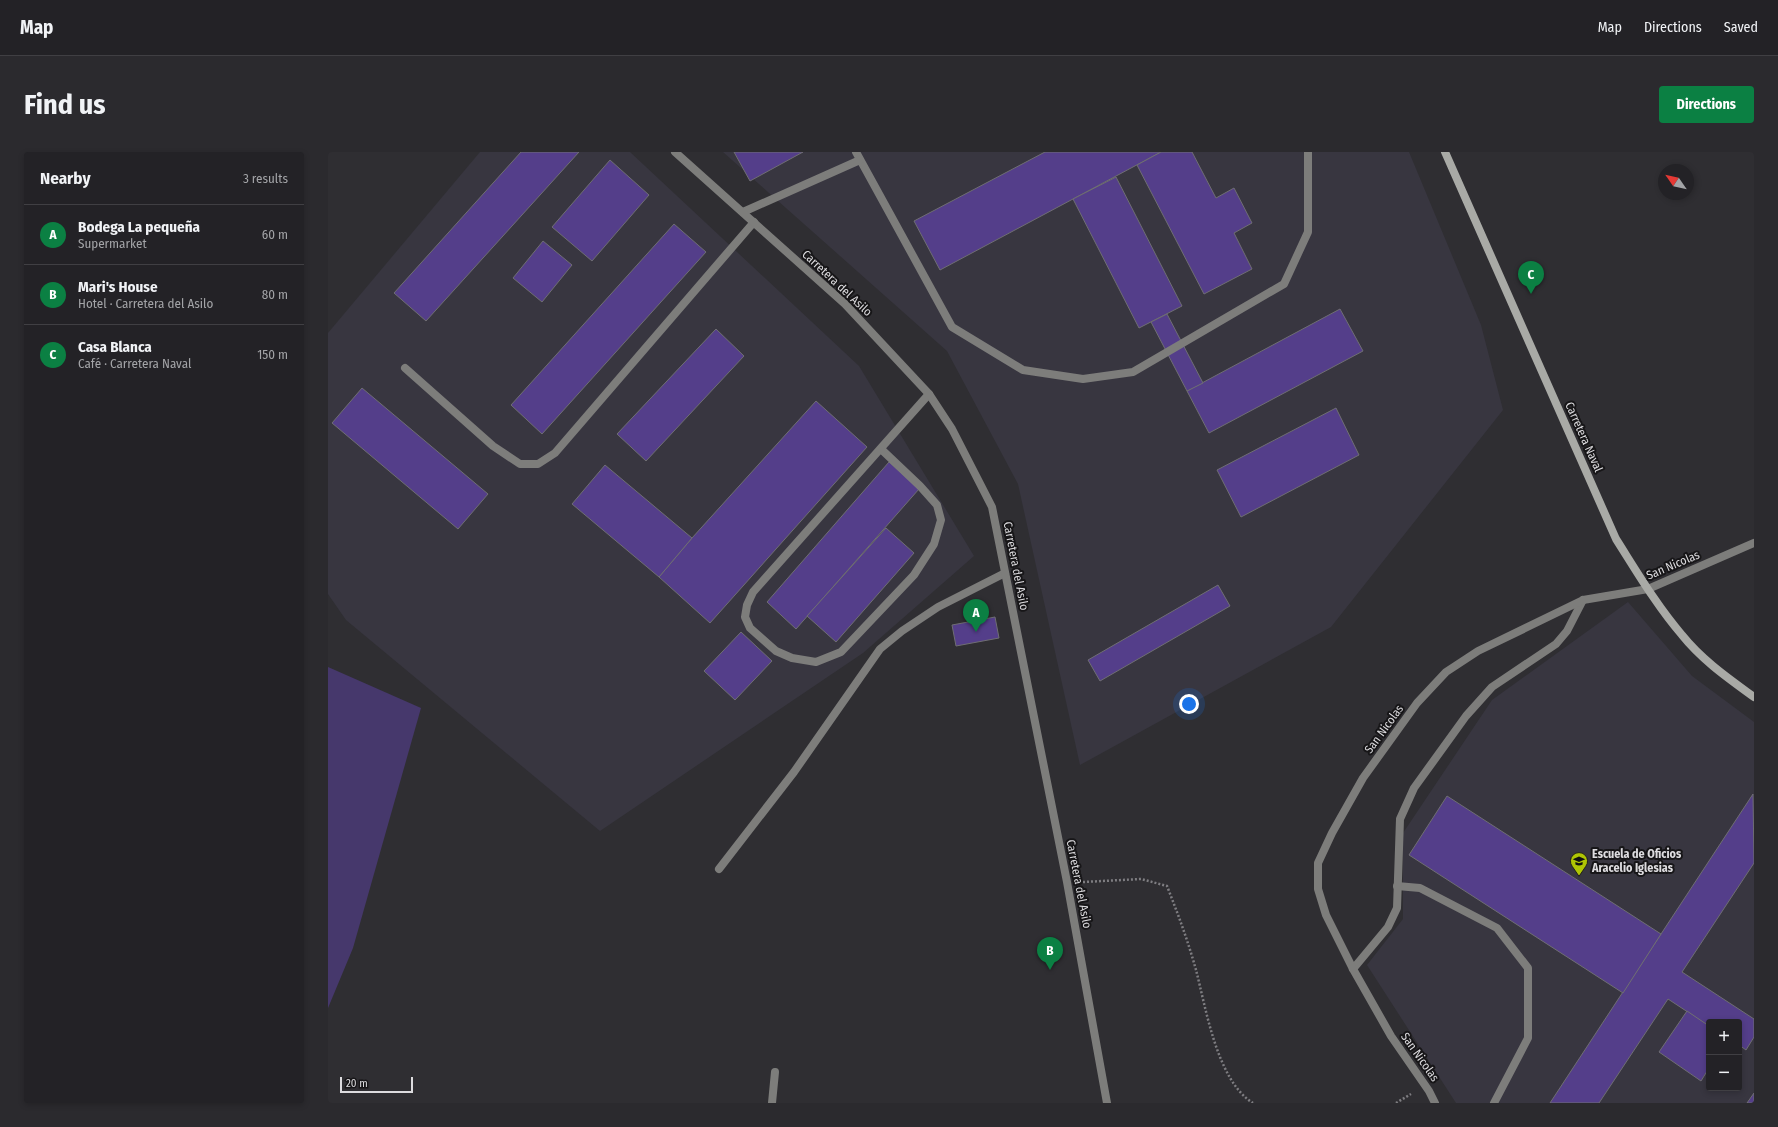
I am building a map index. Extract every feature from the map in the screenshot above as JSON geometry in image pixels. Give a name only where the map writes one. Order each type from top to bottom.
[{"type":"main road","name":"Carretera Naval","points":[[1445,152],[1616,539],[1648,588],[1682,635],[1704,658],[1754,697]]},
{"type":"street","name":"Carretera del Asilo","points":[[675,152],[845,304],[929,394],[952,429],[992,507],[1067,882],[1107,1103]]},
{"type":"street","points":[[743,212],[858,156],[952,327],[1023,370],[1083,379],[1133,372],[1284,284],[1308,232],[1308,152]]},
{"type":"street","points":[[405,368],[493,446],[520,464],[538,464],[555,452],[754,222]]},
{"type":"street","points":[[881,449],[920,486],[937,505],[941,520],[934,544],[914,575],[841,652],[816,662],[792,658],[776,651],[750,628],[745,617],[746,605],[753,592],[929,394]]},
{"type":"street","name":"San Nicolas","points":[[1432,1102],[1429,1091],[1391,1036],[1353,969],[1326,914],[1318,889],[1318,863],[1332,833],[1364,778],[1416,703],[1446,672],[1478,651],[1583,600],[1648,588],[1754,543]]},
{"type":"street","points":[[719,869],[794,772],[880,649],[902,631],[938,607],[1005,574]]},
{"type":"street","points":[[1353,969],[1388,927],[1397,908],[1400,819],[1414,788],[1466,716],[1492,687],[1556,644],[1567,631],[1583,600]]},
{"type":"street","points":[[1397,886],[1420,888],[1497,928],[1528,968],[1528,1038],[1494,1103]]},
{"type":"street","points":[[772,1103],[775,1072]]},
{"type":"path","points":[[1067,882],[1141,879],[1167,886],[1190,949],[1218,1052],[1228,1077],[1253,1103]]},
{"type":"shaded area","points":[[480,152],[630,152],[859,366],[974,556],[863,653],[600,831],[346,620],[328,594],[328,333]]},
{"type":"shaded area","points":[[723,152],[1409,152],[1481,325],[1503,410],[1331,627],[1080,765],[1018,484],[947,351]]},
{"type":"shaded area","name":"Escuela de Oficios Aracelio Iglesias","points":[[1628,602],[1692,676],[1754,722],[1754,1103],[1456,1103],[1367,965],[1403,919],[1403,833],[1492,700]]},
{"type":"shaded area","points":[[328,667],[421,708],[353,948],[328,1008]]},
{"type":"building","points":[[521,152],[579,152],[426,321],[394,293]]},
{"type":"building","points":[[734,152],[803,152],[750,181]]},
{"type":"building","points":[[1045,152],[1161,152],[940,270],[914,221]]},
{"type":"building","points":[[1161,152],[1192,152],[1216,198],[1234,188],[1252,223],[1234,233],[1252,269],[1204,294],[1137,165]]},
{"type":"building","points":[[610,160],[649,195],[592,261],[552,227]]},
{"type":"building","points":[[1116,177],[1182,306],[1139,328],[1073,199]]},
{"type":"building","points":[[674,224],[706,252],[542,434],[511,405]]},
{"type":"building","points":[[543,241],[572,265],[542,302],[513,278]]},
{"type":"building","points":[[1340,309],[1363,351],[1209,433],[1187,391]]},
{"type":"building","points":[[1167,314],[1203,383],[1187,391],[1151,322]]},
{"type":"building","points":[[716,329],[744,356],[646,461],[617,434]]},
{"type":"building","points":[[362,388],[488,494],[458,529],[332,423]]},
{"type":"building","points":[[816,401],[867,447],[710,623],[659,577],[692,538]]},
{"type":"building","points":[[1336,408],[1359,455],[1241,517],[1217,470]]},
{"type":"building","points":[[889,462],[919,489],[796,629],[767,602]]},
{"type":"building","points":[[605,465],[692,538],[659,577],[572,504]]},
{"type":"building","points":[[886,528],[914,553],[836,642],[807,616]]},
{"type":"building","points":[[1218,585],[1230,606],[1100,681],[1088,660]]},
{"type":"building","points":[[995,617],[999,638],[956,646],[952,625]]},
{"type":"building","points":[[741,632],[772,661],[735,700],[704,671]]},
{"type":"building","points":[[1753,794],[1754,863],[1682,972],[1754,1019],[1754,1037],[1746,1050],[1742,1047],[1742,1019],[1706,1019],[1706,1024],[1668,999],[1599,1103],[1550,1103]]},
{"type":"building","points":[[1447,796],[1661,934],[1623,993],[1409,855]]},
{"type":"building","points":[[1687,1011],[1706,1024],[1706,1073],[1701,1081],[1659,1052]]},
{"type":"building","points":[[1754,1093],[1754,1103],[1747,1103]]},
{"type":"place","name":"Casa Blanca","points":[[1531,294]]},
{"type":"place","name":"Bodega La pequeña","points":[[976,632]]},
{"type":"place","name":"Escuela de Oficios Aracelio Iglesias","points":[[1579,876]]},
{"type":"place","name":"Mari's House","points":[[1050,970]]}]
